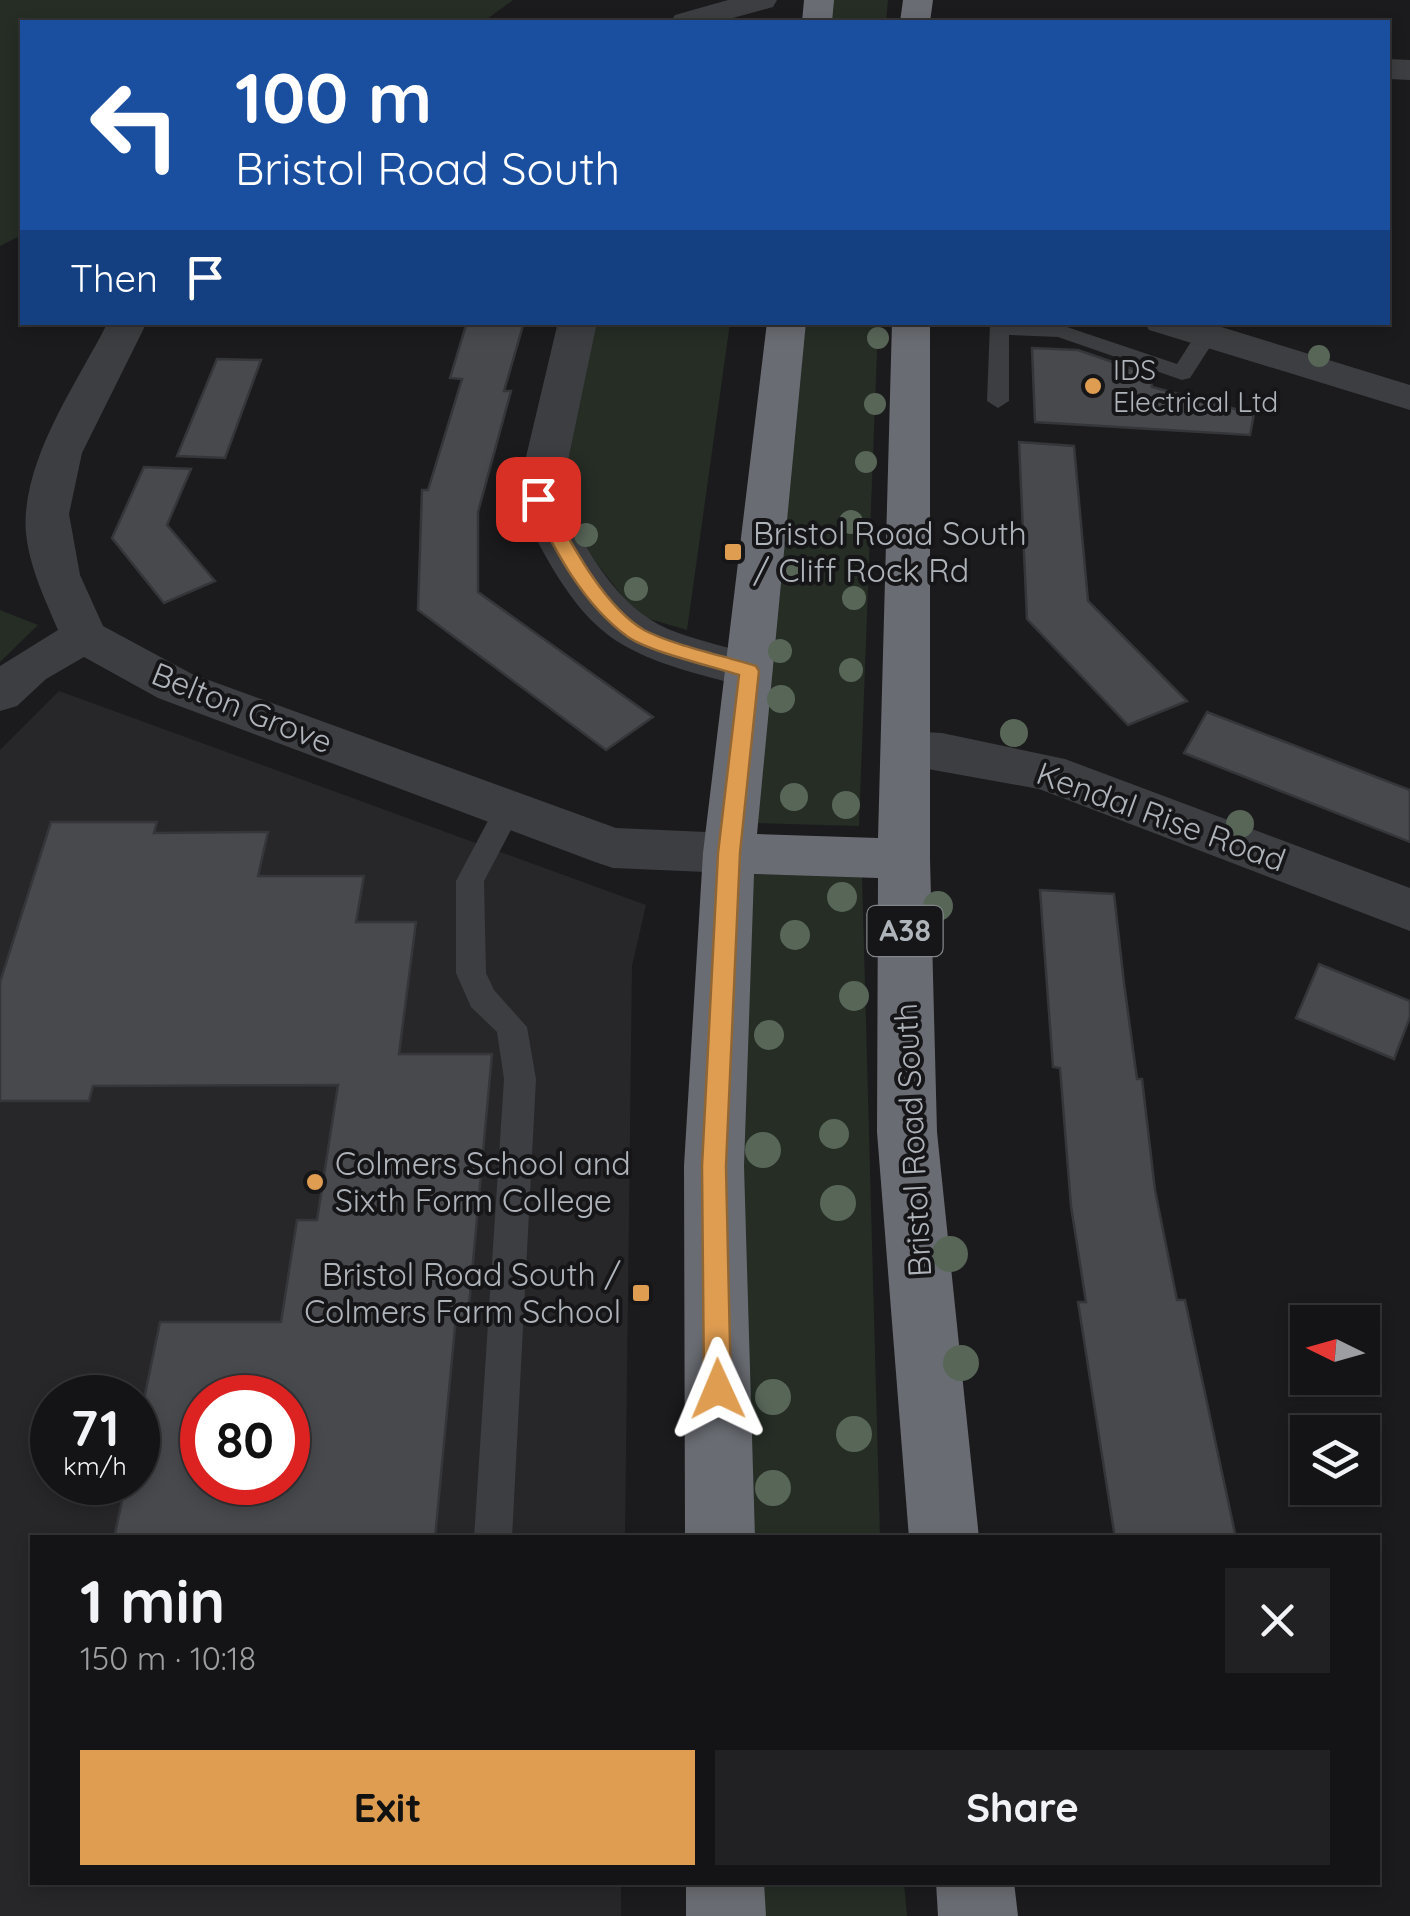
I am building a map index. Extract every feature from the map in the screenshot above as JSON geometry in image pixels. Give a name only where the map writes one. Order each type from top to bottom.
[{"type":"highway","points":[[720,1535],[714,1166],[729,853],[787,325]]},
{"type":"highway","name":"Bristol Road South","points":[[911,325],[904,858],[906,1132],[944,1535]]},
{"type":"highway","points":[[729,853],[904,858]]},
{"type":"highway","points":[[725,1885],[726,1916]]},
{"type":"highway","points":[[975,1885],[978,1916]]},
{"type":"street","points":[[693,20],[762,0]]},
{"type":"street","points":[[0,694],[29,667],[84,636],[56,575],[47,514],[61,453],[126,325]]},
{"type":"street","points":[[577,325],[538,499],[570,560],[603,601],[637,634],[749,671]]},
{"type":"street","points":[[1172,325],[1410,398]]},
{"type":"street","name":"Belton Grove","points":[[84,636],[175,686],[613,848],[729,853]]},
{"type":"street","name":"Kendal Rise Road","points":[[906,748],[942,751],[1048,772],[1410,910]]},
{"type":"lane","points":[[998,401],[998,328],[1061,331],[1182,373],[1206,336]]},
{"type":"lane","points":[[493,1535],[520,1079],[512,1026],[482,998],[471,973],[470,881],[508,809]]},
{"type":"shaded area","points":[[0,0],[513,0],[486,20],[20,20],[20,236],[0,246]]},
{"type":"shaded area","points":[[832,0],[888,0],[886,20],[830,20]]},
{"type":"shaded area","points":[[592,325],[730,325],[687,630],[646,618],[625,600],[578,539],[555,489]]},
{"type":"shaded area","points":[[801,325],[878,325],[859,826],[751,823]]},
{"type":"shaded area","points":[[0,610],[38,625],[0,662]]},
{"type":"shaded area","name":"Colmers School and Sixth Form College","points":[[59,691],[646,905],[632,966],[625,1535],[30,1535],[30,1885],[621,1885],[621,1916],[0,1916],[0,750]]},
{"type":"shaded area","points":[[748,874],[862,876],[880,1535],[742,1535],[735,1153]]},
{"type":"shaded area","points":[[748,1885],[904,1885],[907,1916],[749,1916]]},
{"type":"building","points":[[466,325],[523,325],[504,391],[511,391],[478,512],[478,592],[653,717],[606,750],[418,610],[422,490],[428,490],[462,379],[450,378]]},
{"type":"building","name":"IDS Electrical Ltd","points":[[1032,348],[1078,350],[1150,375],[1152,387],[1254,414],[1250,435],[1035,422]]},
{"type":"building","points":[[217,359],[261,360],[225,458],[177,456]]},
{"type":"building","points":[[1019,442],[1074,446],[1088,601],[1187,701],[1128,725],[1027,619]]},
{"type":"building","points":[[144,467],[191,469],[167,525],[215,581],[164,603],[112,538]]},
{"type":"building","points":[[1207,712],[1410,790],[1410,842],[1184,753]]},
{"type":"building","points":[[51,822],[157,822],[154,833],[268,832],[258,876],[364,876],[356,922],[416,922],[399,1054],[492,1054],[468,1317],[456,1317],[435,1535],[115,1535],[121,1505],[160,1505],[160,1375],[149,1375],[160,1322],[281,1322],[297,1220],[317,1220],[338,1085],[93,1086],[89,1101],[0,1101],[0,982]]},
{"type":"building","points":[[1040,890],[1114,894],[1155,1190],[1177,1300],[1185,1300],[1235,1535],[1115,1535],[1078,1302],[1086,1302],[1071,1206],[1060,1068],[1053,1067]]},
{"type":"building","points":[[1319,964],[1410,1001],[1410,1017],[1394,1059],[1296,1018]]},
{"type":"place","name":"IDS Electrical Ltd","points":[[1093,386]]},
{"type":"place","name":"Bristol Road South / Cliff Rock Rd","points":[[733,552]]},
{"type":"place","name":"Colmers School and Sixth Form College","points":[[315,1182]]},
{"type":"place","name":"Bristol Road South / Colmers Farm School","points":[[641,1293]]},
{"type":"route","points":[[538,499],[570,560],[603,601],[637,634],[749,671],[729,853],[714,1166],[718,1389]]}]
